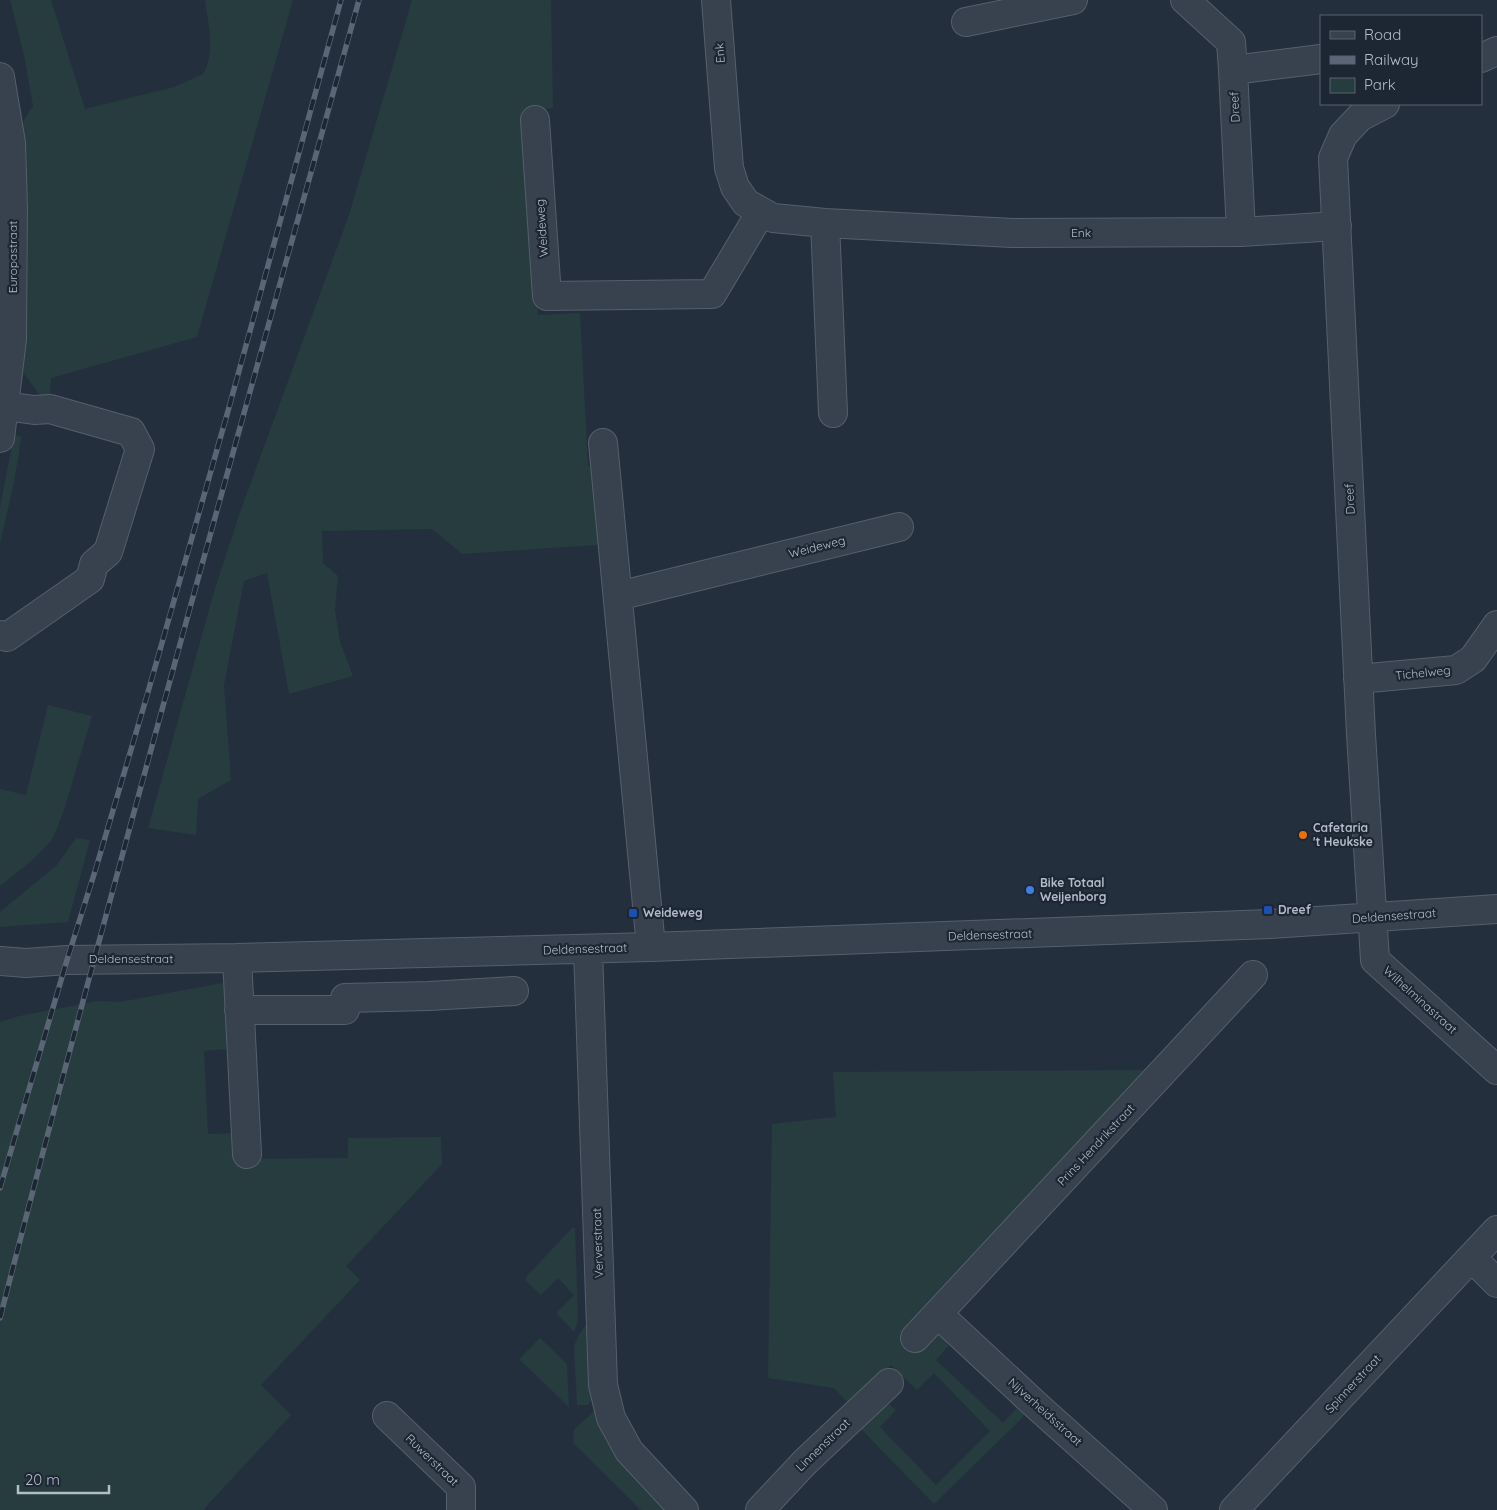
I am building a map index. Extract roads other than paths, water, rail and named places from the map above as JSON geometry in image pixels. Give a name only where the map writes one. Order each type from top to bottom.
[{"type":"street","name":"Enk","points":[[716,0],[728,168],[735,187],[746,204],[773,218],[1012,234],[1241,232],[1337,226]]},
{"type":"street","points":[[966,22],[1072,0]]},
{"type":"street","name":"Dreef","points":[[1185,0],[1231,42],[1241,232]]},
{"type":"street","points":[[1482,58],[1497,51]]},
{"type":"street","points":[[1233,70],[1320,59]]},
{"type":"street","name":"Europastraat","points":[[0,76],[10,143],[13,208],[12,339],[0,438]]},
{"type":"street","name":"Dreef","points":[[1373,917],[1358,679],[1333,158],[1343,135],[1360,117],[1383,105]]},
{"type":"street","name":"Weideweg","points":[[535,120],[546,296],[712,294],[761,212]]},
{"type":"street","points":[[825,222],[833,413]]},
{"type":"street","points":[[0,635],[7,637],[90,579],[94,564],[108,552],[140,449],[131,432],[50,409],[34,410],[5,406]]},
{"type":"street","points":[[603,443],[651,947]]},
{"type":"street","name":"Weideweg","points":[[618,596],[899,527]]},
{"type":"street","name":"Tichelweg","points":[[1358,679],[1456,670],[1473,659],[1497,625]]},
{"type":"street","name":"Deldensestraat","points":[[0,976],[13,962],[344,956],[651,947],[1270,924],[1497,909]]},
{"type":"street","name":"Wilhelminastraat","points":[[1373,917],[1375,960],[1497,1070]]},
{"type":"street","name":"Ververstraat","points":[[588,949],[603,1385],[611,1418],[629,1451],[684,1510]]},
{"type":"street","points":[[482,952],[483,993]]},
{"type":"street","points":[[239,1010],[345,1010],[344,956]]},
{"type":"street","points":[[238,958],[247,1154]]},
{"type":"street","name":"Prins Hendrikstraat","points":[[915,1338],[1253,975]]},
{"type":"street","points":[[345,998],[514,991]]},
{"type":"street","name":"Spinnerstraat","points":[[1234,1510],[1497,1230]]},
{"type":"street","points":[[1472,1258],[1497,1283]]},
{"type":"street","name":"Nijverheidsstraat","points":[[938,1314],[1153,1510]]},
{"type":"street","name":"Linnenstraat","points":[[760,1510],[805,1462],[889,1382]]},
{"type":"street","name":"Ruwerstraat","points":[[387,1416],[462,1487],[461,1510]]},
{"type":"railway","points":[[0,1188],[146,699],[228,411],[341,0]]},
{"type":"railway","points":[[0,1318],[131,823],[359,0]]},
{"type":"place","name":"Cafetaria 't Heukske","points":[[1303,835]]},
{"type":"place","name":"Bike Totaal Weijenborg","points":[[1030,890]]},
{"type":"place","name":"Dreef","points":[[1268,910]]},
{"type":"place","name":"Weideweg","points":[[633,913]]}]
